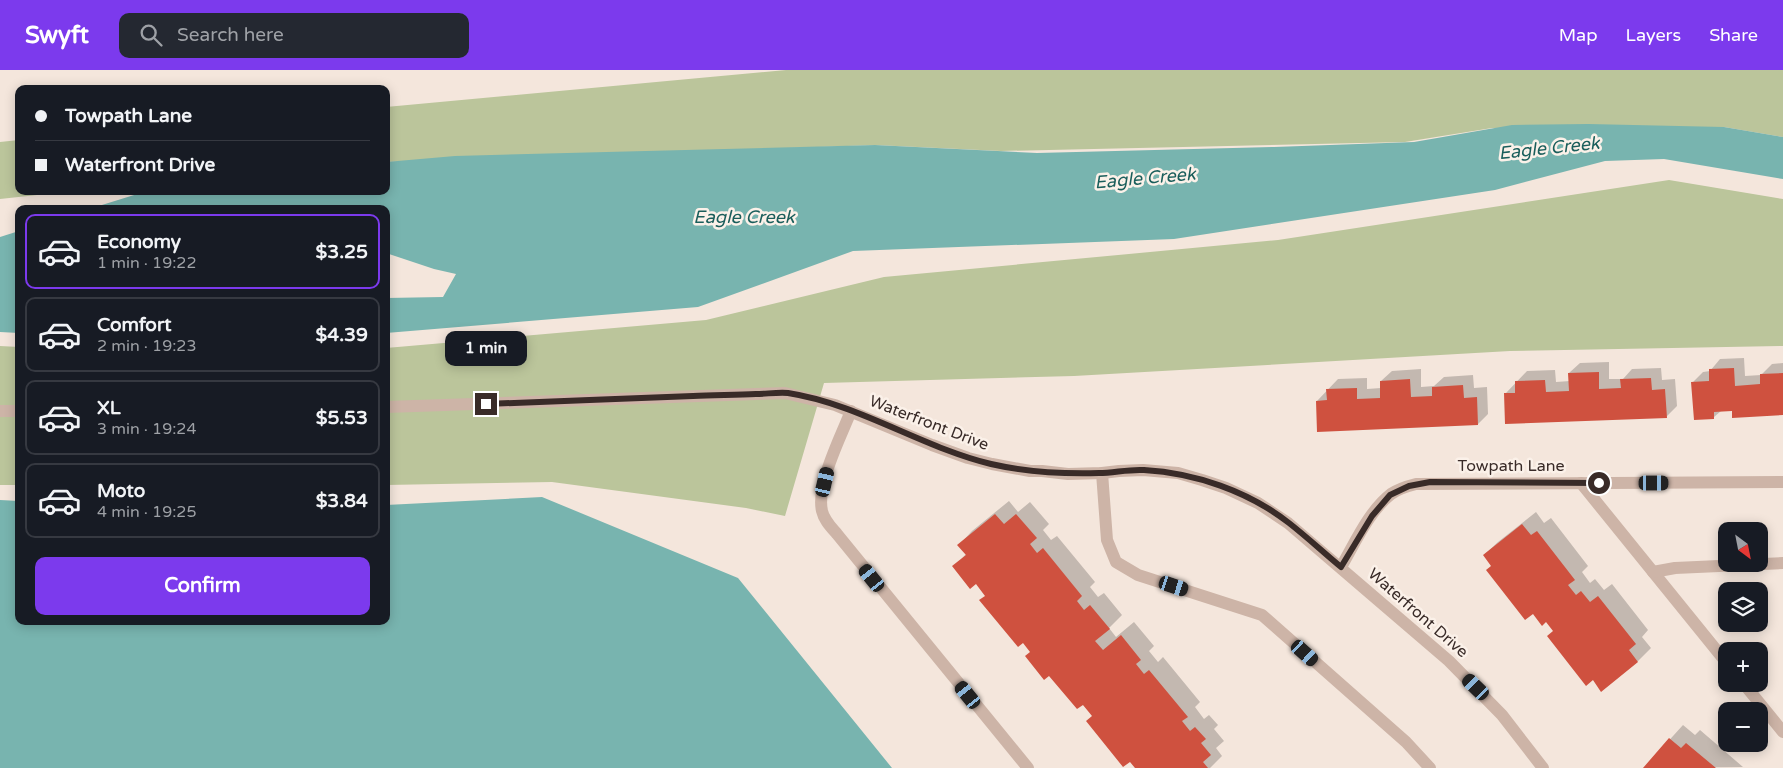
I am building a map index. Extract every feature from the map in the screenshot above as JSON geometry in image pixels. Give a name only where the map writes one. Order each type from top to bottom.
[{"type":"street","name":"Waterfront Drive","points":[[390,407],[785,393],[827,402],[932,446],[968,458],[1030,471],[1102,474],[1142,470],[1178,474],[1202,480],[1226,488],[1268,509],[1341,567],[1476,687],[1502,715],[1543,768]]},
{"type":"street","points":[[0,410],[15,411]]},
{"type":"street","name":"Waterfront Drive","points":[[851,411],[827,470],[821,504],[823,514],[837,534],[1028,768]]},
{"type":"street","points":[[1102,474],[1107,540],[1116,562],[1138,575],[1262,614],[1406,742],[1430,768]]},
{"type":"street","name":"Towpath Lane","points":[[1341,567],[1372,516],[1390,495],[1409,486],[1430,482],[1783,482]]},
{"type":"street","points":[[1581,483],[1718,652]]},
{"type":"street","points":[[1653,572],[1675,568],[1783,563]]},
{"type":"street","points":[[1750,692],[1783,732]]},
{"type":"green space","points":[[786,70],[1783,70],[1783,137],[1724,127],[1492,128],[1405,142],[1001,151],[875,145],[390,162],[390,107]]},
{"type":"green space","points":[[15,140],[15,195],[37,195],[0,199],[0,142]]},
{"type":"green space","points":[[1669,180],[1783,199],[1783,346],[1510,351],[1074,376],[824,383],[785,516],[746,508],[552,482],[390,485],[390,348],[706,320],[884,277],[1278,240]]},
{"type":"green space","points":[[0,346],[15,347],[15,485],[0,485]]},
{"type":"water","name":"Eagle Creek","points":[[1588,124],[1724,127],[1783,137],[1783,179],[1664,159],[1605,161],[1495,190],[1174,239],[853,251],[698,307],[390,333],[390,298],[443,297],[456,274],[390,254],[390,205],[102,205],[134,195],[390,195],[390,162],[455,156],[875,145],[1037,153],[1274,147],[1414,142],[1512,125]]},
{"type":"water","points":[[15,232],[15,333],[0,332],[0,237]]},
{"type":"water","points":[[542,497],[738,578],[892,768],[0,768],[0,500],[15,501],[15,625],[390,625],[390,505]]},
{"type":"building","points":[[1734,368],[1735,386],[1760,384],[1760,374],[1783,373],[1783,415],[1732,418],[1732,411],[1714,412],[1714,419],[1694,420],[1691,382],[1709,381],[1709,369]]},
{"type":"building","points":[[1599,372],[1599,389],[1621,388],[1620,379],[1651,378],[1652,390],[1665,389],[1667,418],[1505,424],[1504,393],[1515,393],[1515,381],[1545,380],[1546,392],[1569,391],[1568,373]]},
{"type":"building","points":[[1410,379],[1411,397],[1432,396],[1432,387],[1463,385],[1464,398],[1477,397],[1478,425],[1317,432],[1316,401],[1327,400],[1326,389],[1357,388],[1357,399],[1380,398],[1380,381]]},
{"type":"building","points":[[995,514],[1004,524],[1016,514],[1037,538],[1030,544],[1037,553],[1043,548],[1082,596],[1077,601],[1084,610],[1090,605],[1110,629],[1095,641],[1103,650],[1121,635],[1141,660],[1136,664],[1144,674],[1149,670],[1188,717],[1182,721],[1190,731],[1195,727],[1206,739],[1201,743],[1211,755],[1203,762],[1208,768],[1135,768],[1130,762],[1123,767],[1086,721],[1092,716],[1083,705],[1077,709],[1049,676],[1044,680],[1025,656],[1030,652],[1023,643],[1018,647],[979,600],[985,596],[976,584],[970,589],[952,566],[966,555],[957,545]]},
{"type":"building","points":[[1522,524],[1531,535],[1537,531],[1575,580],[1568,585],[1576,595],[1581,591],[1590,602],[1598,596],[1636,644],[1629,650],[1638,662],[1601,692],[1593,680],[1586,686],[1547,636],[1553,631],[1546,622],[1542,626],[1533,614],[1525,620],[1486,570],[1491,566],[1483,555]]},
{"type":"building","points":[[1669,738],[1681,748],[1686,743],[1716,768],[1643,768]]},
{"type":"route","points":[[486,404],[785,393],[835,405],[932,446],[992,464],[1030,471],[1068,474],[1102,474],[1142,470],[1178,474],[1202,480],[1226,488],[1268,509],[1341,567],[1372,516],[1390,495],[1409,486],[1430,482],[1599,483]]}]
